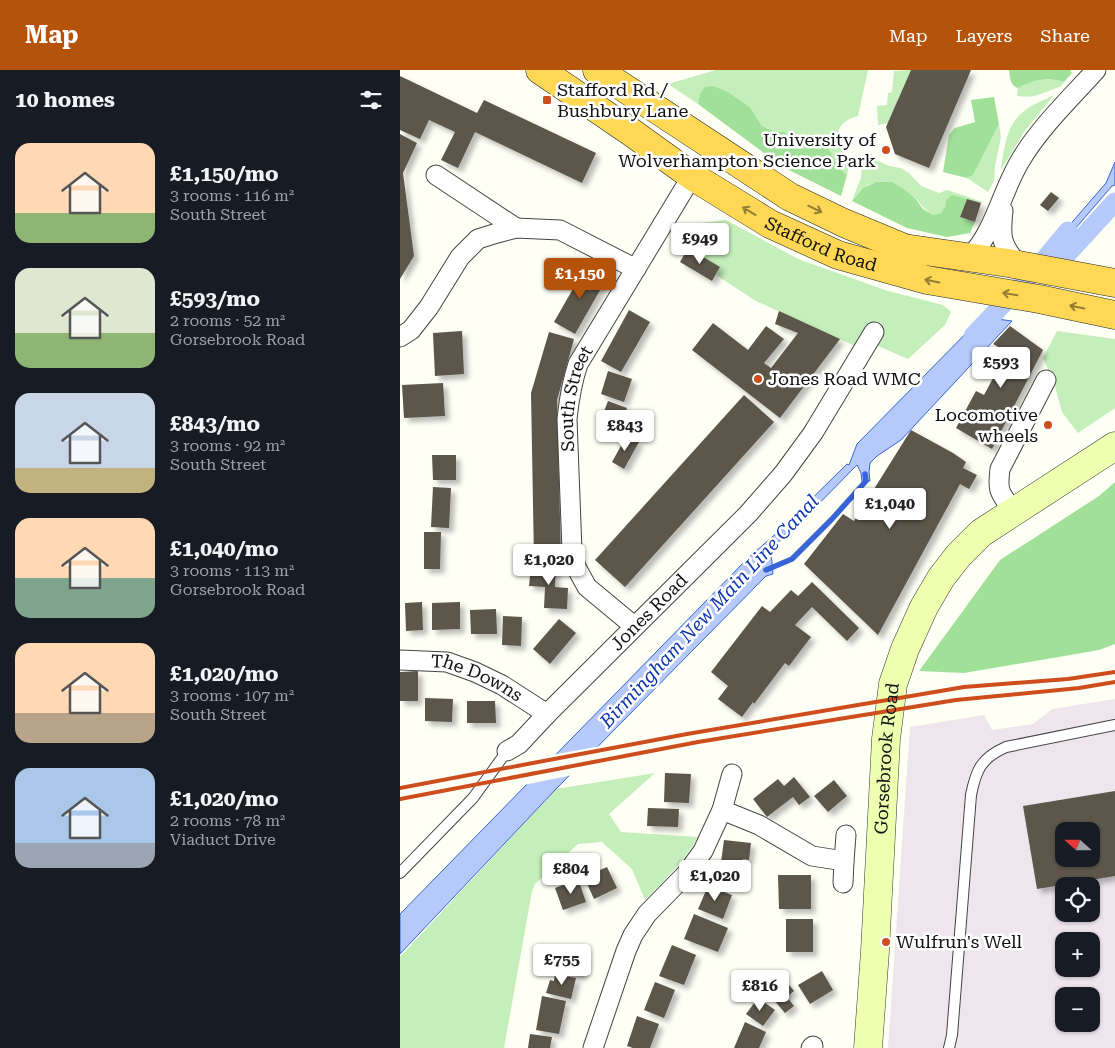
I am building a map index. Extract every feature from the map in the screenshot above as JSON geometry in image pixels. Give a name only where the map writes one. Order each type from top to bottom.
[{"type":"highway","name":"Stafford Road","points":[[540,70],[692,176],[770,224],[838,254],[927,280],[1039,298],[1115,315]]},
{"type":"highway","name":"Stafford Road","points":[[597,70],[790,196],[844,223],[904,248],[968,258],[1013,262],[1115,284]]},
{"type":"street","points":[[968,258],[978,249],[989,231],[1020,161],[1035,139],[1096,70]]},
{"type":"street","points":[[436,175],[516,228]]},
{"type":"street","name":"South Street","points":[[634,626],[588,587],[576,567],[572,551],[567,419],[572,386],[578,364],[692,176]]},
{"type":"street","points":[[1006,190],[1001,233],[1013,262]]},
{"type":"street","points":[[400,337],[411,330],[429,307],[460,257],[478,239],[516,228],[560,230],[636,269]]},
{"type":"street","name":"Jones Road","points":[[507,751],[518,744],[748,514],[783,474],[812,433],[874,332]]},
{"type":"street","points":[[1013,511],[999,491],[1000,469],[1046,380]]},
{"type":"street","name":"Gorsebrook Road","points":[[868,1048],[886,739],[893,684],[905,649],[924,607],[941,578],[958,556],[981,533],[1115,446]]},
{"type":"street","name":"The Downs","points":[[400,660],[448,662],[457,665],[502,685],[547,714]]},
{"type":"street","points":[[593,1048],[633,935],[647,914],[687,873],[702,851],[722,810],[732,774]]},
{"type":"street","points":[[722,810],[759,825],[812,856],[844,861]]},
{"type":"street","points":[[843,883],[846,835]]},
{"type":"lane","points":[[949,1048],[952,1036],[971,795],[974,778],[982,763],[992,753],[1006,747],[1115,725]]},
{"type":"lane","name":"Jones Road","points":[[400,873],[473,798],[507,751]]},
{"type":"shaded area","points":[[1115,699],[1115,1048],[888,1048],[910,727],[984,715],[992,730],[1033,724],[1052,709]]},
{"type":"green space","points":[[716,70],[868,70],[858,116],[844,123],[838,134],[841,146],[851,158],[847,175],[838,167],[826,146],[815,143],[796,149],[785,132],[773,131],[762,126],[750,107],[728,92],[714,86],[700,94],[698,104],[668,84]]},
{"type":"green space","points":[[911,70],[888,123],[878,125],[877,106],[887,105],[888,93],[892,92],[894,71]]},
{"type":"green space","points":[[1009,70],[1070,70],[1072,73],[1064,82],[1041,80],[1018,88],[1012,83]]},
{"type":"green space","points":[[1039,79],[1064,82],[1059,87],[1036,96],[1017,96],[1018,88]]},
{"type":"green space","points":[[714,86],[728,92],[750,107],[762,126],[773,131],[785,132],[796,149],[815,143],[826,146],[838,167],[847,175],[841,196],[783,167],[698,104],[700,94],[705,87]]},
{"type":"green space","points":[[1054,95],[1024,132],[1001,170],[1009,131],[1017,118],[1038,102]]},
{"type":"green space","points":[[994,97],[999,124],[973,175],[967,178],[943,172],[949,135],[955,128],[975,122],[971,100]]},
{"type":"green space","points":[[999,124],[1001,137],[994,181],[988,192],[967,178],[973,175]]},
{"type":"green space","points":[[869,151],[878,161],[889,166],[901,168],[909,173],[921,186],[939,193],[947,190],[983,202],[961,198],[946,200],[945,207],[941,213],[933,215],[902,187],[889,182],[875,182],[868,185],[852,201],[861,178],[863,156]]},
{"type":"green space","points":[[876,182],[892,182],[904,189],[915,198],[923,209],[933,215],[941,213],[945,207],[946,200],[952,195],[967,199],[960,217],[975,222],[970,233],[947,237],[907,228],[852,201],[863,188]]},
{"type":"green space","points":[[726,220],[798,259],[888,291],[943,305],[951,312],[945,325],[908,359],[878,346],[866,351],[756,301],[716,275],[720,267],[671,239],[701,223]]},
{"type":"green space","points":[[1057,331],[1115,339],[1115,408],[1078,433],[1062,412],[1053,380],[1043,358]]},
{"type":"green space","points":[[1115,482],[1115,644],[1099,650],[964,673],[919,671],[1000,560],[1099,496]]},
{"type":"green space","points":[[655,773],[609,814],[621,832],[698,837],[667,878],[645,900],[632,869],[602,842],[578,844],[535,884],[532,891],[504,1048],[400,1048],[400,957],[556,789]]},
{"type":"water","points":[[1115,162],[1115,185],[1112,186],[1056,251],[1048,250],[1106,183]]},
{"type":"water","points":[[982,317],[1012,321],[901,440],[870,463],[870,481],[862,482],[861,473],[857,465],[791,532],[784,535],[771,552],[773,574],[766,576],[556,789],[400,954],[400,914],[747,559],[780,530],[847,464],[849,465],[857,444]]},
{"type":"pier","points":[[601,746],[573,775],[523,785],[552,755]]},
{"type":"building","points":[[911,70],[971,70],[929,168],[895,154],[886,127]]},
{"type":"building","points":[[400,76],[477,113],[484,100],[596,153],[582,183],[475,132],[458,168],[441,160],[455,132],[429,120],[420,139],[400,130]]},
{"type":"building","points":[[400,134],[417,143],[403,173],[414,256],[400,279]]},
{"type":"building","points":[[1051,192],[1059,198],[1048,211],[1040,205]]},
{"type":"building","points":[[967,199],[981,203],[975,222],[960,217]]},
{"type":"building","points":[[688,248],[720,267],[712,281],[680,262]]},
{"type":"building","points":[[586,266],[607,278],[575,334],[554,322]]},
{"type":"building","points":[[629,310],[650,322],[621,372],[601,361]]},
{"type":"building","points":[[779,311],[840,339],[780,418],[692,350],[713,323],[748,350],[766,326],[784,339],[764,363],[771,368],[798,333],[775,324]]},
{"type":"building","points":[[1010,326],[1043,350],[992,449],[956,428],[976,391],[984,395],[1007,352],[993,344]]},
{"type":"building","points":[[462,331],[464,374],[435,376],[433,333]]},
{"type":"building","points":[[549,332],[574,339],[557,400],[561,559],[534,559],[531,393]]},
{"type":"building","points":[[608,371],[632,379],[624,402],[601,394]]},
{"type":"building","points":[[443,383],[445,416],[404,418],[402,385]]},
{"type":"building","points":[[744,395],[774,422],[625,587],[595,560]]},
{"type":"building","points":[[608,401],[627,408],[617,435],[598,427]]},
{"type":"building","points":[[911,430],[953,453],[966,462],[963,468],[977,475],[969,489],[960,484],[878,635],[804,564],[843,514],[854,521]]},
{"type":"building","points":[[627,435],[639,442],[624,469],[612,462]]},
{"type":"building","points":[[432,455],[456,455],[456,480],[433,480]]},
{"type":"building","points":[[433,487],[451,488],[449,528],[431,527]]},
{"type":"building","points":[[424,532],[441,532],[440,569],[424,569]]},
{"type":"building","points":[[531,565],[556,566],[555,587],[568,588],[567,609],[544,608],[545,587],[529,586]]},
{"type":"building","points":[[812,582],[859,628],[847,641],[812,607],[795,625],[811,637],[789,666],[785,663],[742,717],[718,699],[728,686],[711,672],[762,606],[770,612],[791,590],[798,596]]},
{"type":"building","points":[[422,602],[423,630],[406,631],[405,603]]},
{"type":"building","points":[[460,602],[460,629],[432,630],[432,603]]},
{"type":"building","points":[[496,609],[497,634],[471,634],[470,610]]},
{"type":"building","points":[[503,616],[522,617],[521,646],[502,645]]},
{"type":"building","points":[[559,619],[576,633],[550,664],[533,649]]},
{"type":"building","points":[[418,671],[418,701],[400,701],[400,672]]},
{"type":"building","points":[[425,698],[453,699],[452,722],[425,721]]},
{"type":"building","points":[[467,701],[495,701],[496,723],[467,723]]},
{"type":"building","points":[[665,773],[691,774],[689,803],[664,802]]},
{"type":"building","points":[[794,777],[810,797],[799,805],[793,797],[767,817],[753,799],[778,779],[784,786]]},
{"type":"building","points":[[834,780],[847,796],[828,812],[814,796]]},
{"type":"building","points":[[1115,791],[1115,876],[1100,878],[1055,877],[1055,886],[1037,889],[1023,806]]},
{"type":"building","points":[[648,808],[679,809],[678,827],[647,826]]},
{"type":"building","points":[[724,840],[751,843],[749,860],[743,859],[742,864],[721,862]]},
{"type":"building","points":[[607,867],[617,888],[594,899],[584,877]]},
{"type":"building","points":[[778,875],[811,875],[811,909],[779,909]]},
{"type":"building","points":[[578,879],[586,902],[563,910],[555,888]]},
{"type":"building","points":[[708,886],[732,895],[723,919],[698,909]]},
{"type":"building","points":[[694,914],[728,928],[718,952],[684,939]]},
{"type":"building","points":[[786,919],[813,919],[813,952],[786,952]]},
{"type":"building","points":[[672,945],[696,955],[684,985],[659,976]]},
{"type":"building","points":[[562,948],[586,955],[581,976],[556,970]]},
{"type":"building","points":[[822,971],[833,990],[810,1004],[798,985]]},
{"type":"building","points":[[555,974],[576,978],[571,999],[546,993],[550,980],[554,981]]},
{"type":"building","points":[[785,980],[794,991],[787,997],[794,1006],[785,1013],[768,993]]},
{"type":"building","points":[[655,982],[675,990],[664,1018],[644,1010]]},
{"type":"building","points":[[542,996],[566,1001],[559,1034],[536,1030]]},
{"type":"building","points":[[758,998],[775,1010],[763,1026],[746,1014]]},
{"type":"building","points":[[637,1016],[659,1024],[650,1048],[627,1046]]},
{"type":"building","points":[[745,1022],[766,1032],[759,1048],[734,1048]]},
{"type":"building","points":[[530,1034],[552,1037],[550,1048],[528,1048]]},
{"type":"waterway","points":[[1039,267],[1059,263],[1115,202]]},
{"type":"waterway","name":"Birmingham New Main Line Canal","points":[[973,336],[1038,267],[1068,231]]},
{"type":"waterway","points":[[766,570],[792,559],[866,481],[865,474]]},
{"type":"railway","points":[[400,788],[687,734],[964,687],[1068,679],[1115,672]]},
{"type":"railway","points":[[400,799],[698,742],[956,700],[1079,688],[1115,682]]},
{"type":"place","name":"Stafford Rd / Bushbury Lane","points":[[547,100]]},
{"type":"place","name":"University of Wolverhampton Science Park","points":[[886,150]]},
{"type":"place","name":"Jones Road WMC","points":[[758,379]]},
{"type":"place","name":"Locomotive wheels","points":[[1048,425]]},
{"type":"place","name":"Wulfrun's Well","points":[[886,942]]}]
